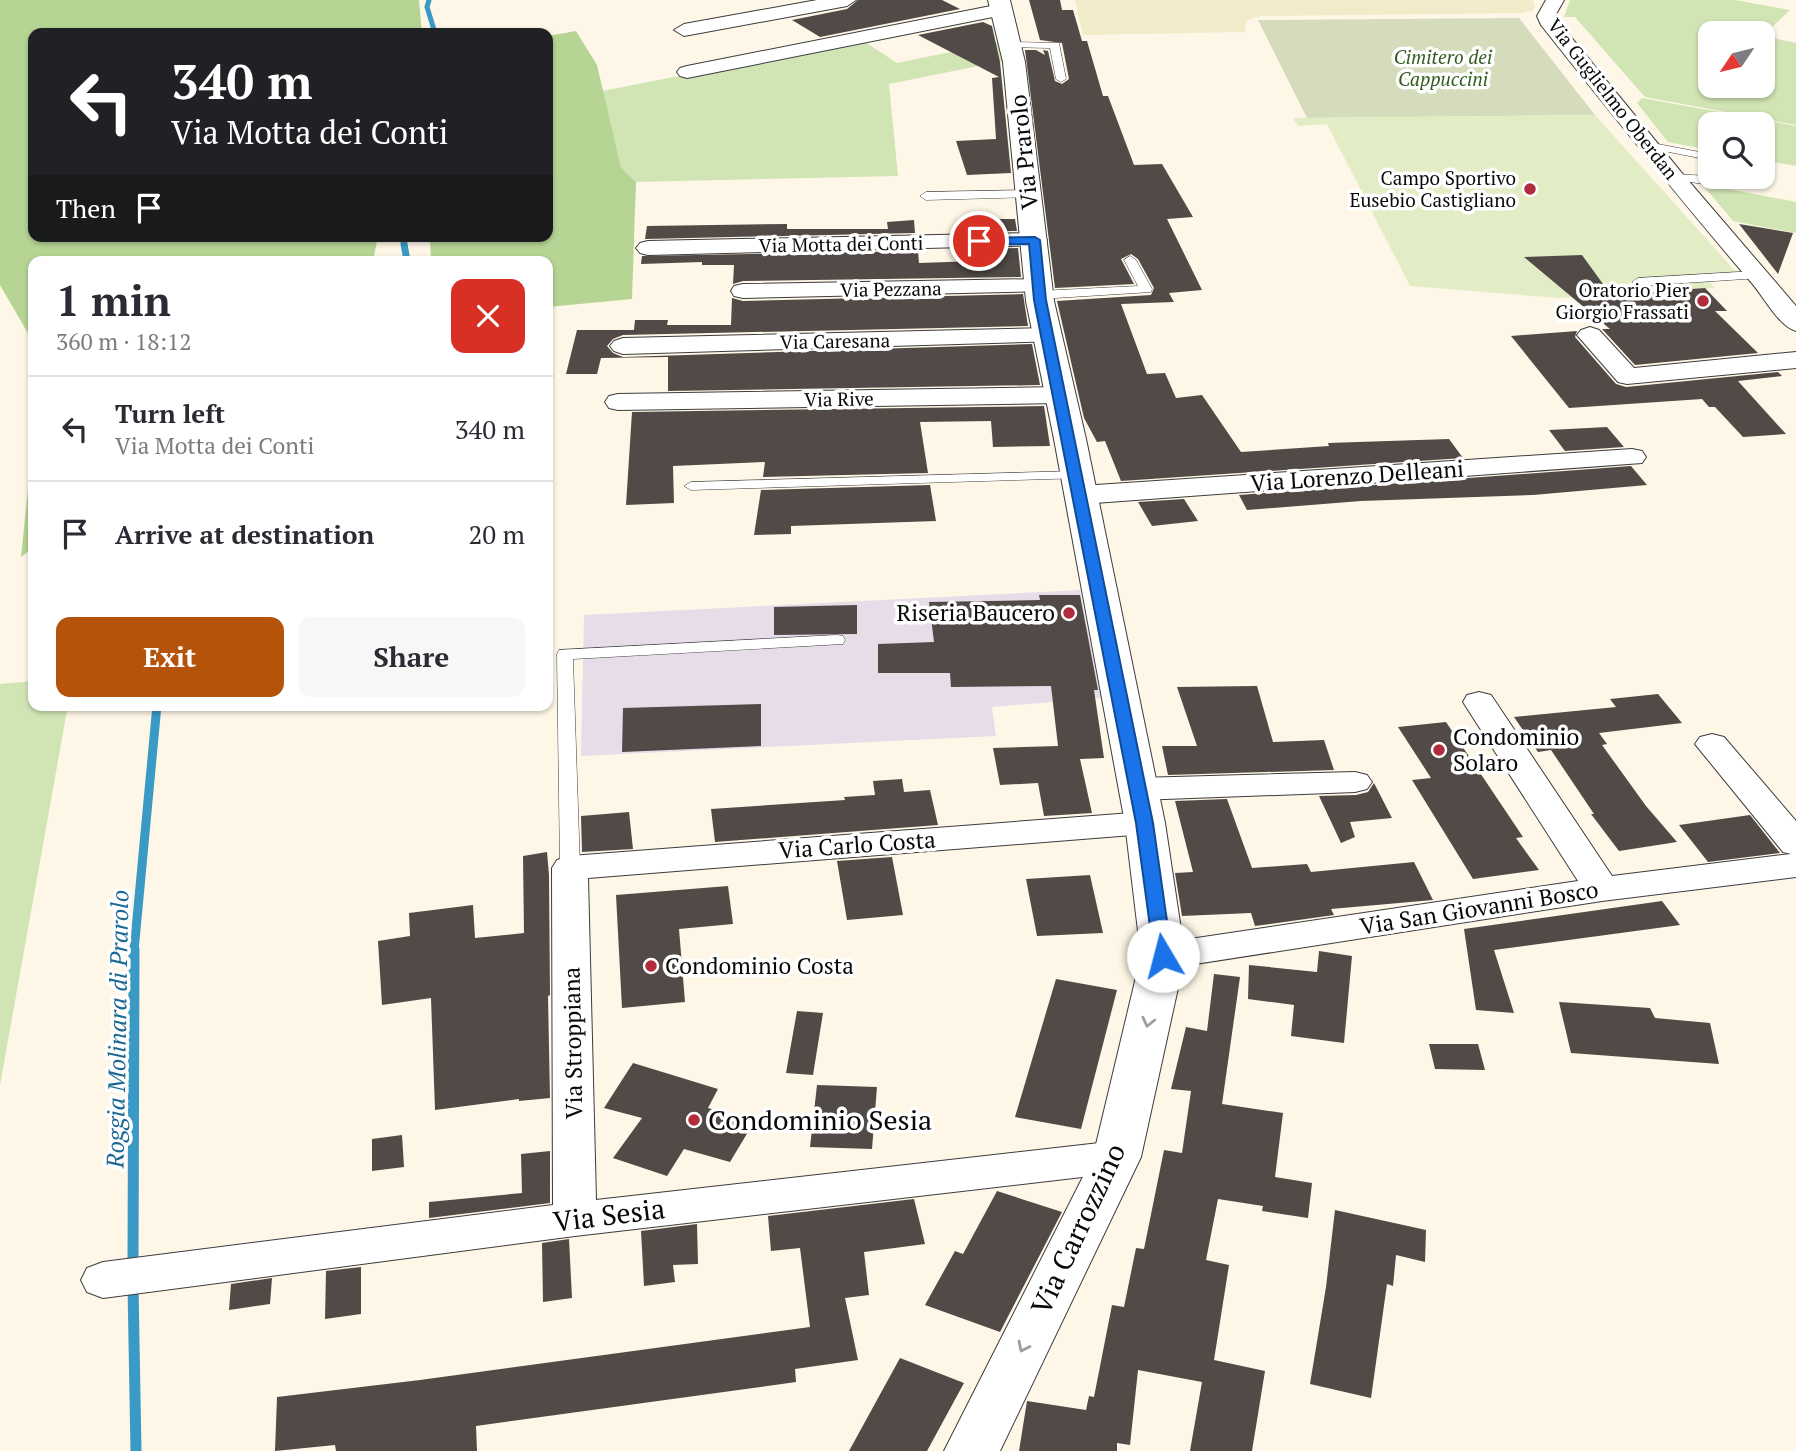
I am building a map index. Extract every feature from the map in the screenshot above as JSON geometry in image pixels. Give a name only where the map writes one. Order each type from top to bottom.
[{"type":"street","points":[[684,30],[847,0]]},
{"type":"street","name":"Via Guglielmo Oberdan","points":[[1555,0],[1546,16],[1548,21],[1673,177],[1775,287],[1796,323]]},
{"type":"street","name":"Via Prarolo","points":[[687,72],[1000,5],[1010,45],[1039,290],[1141,806],[1163,956]]},
{"type":"street","name":"Via Motta dei Conti","points":[[648,248],[1035,240]]},
{"type":"street","name":"Via Pezzana","points":[[743,291],[1039,290]]},
{"type":"street","points":[[1590,335],[1627,376],[1796,360]]},
{"type":"street","name":"Via Caresana","points":[[623,346],[1048,337]]},
{"type":"street","name":"Via Rive","points":[[618,402],[1060,395]]},
{"type":"street","name":"Via Lorenzo Delleani","points":[[1079,485],[1632,457]]},
{"type":"street","points":[[1479,702],[1602,889]]},
{"type":"street","points":[[1712,744],[1796,844]]},
{"type":"street","name":"Via Carlo Costa","points":[[570,868],[1355,782]]},
{"type":"street","name":"Via San Giovanni Bosco","points":[[1163,956],[1602,889],[1796,865]]},
{"type":"street","name":"Via Stroppiana","points":[[570,868],[575,1219]]},
{"type":"street","name":"Via Carrozzino","points":[[972,1451],[1116,1157],[1163,956]]},
{"type":"street","name":"Via Sesia","points":[[103,1280],[575,1219],[1116,1157]]},
{"type":"lane","points":[[1010,45],[1055,45],[1061,79]]},
{"type":"lane","points":[[1647,145],[1698,155]]},
{"type":"lane","points":[[1673,177],[1698,180]]},
{"type":"lane","points":[[926,196],[1029,194]]},
{"type":"lane","points":[[1039,290],[1146,289],[1130,260]]},
{"type":"lane","points":[[1638,282],[1775,287]]},
{"type":"lane","points":[[691,486],[1079,485]]},
{"type":"lane","points":[[570,868],[565,654],[836,640]]},
{"type":"shaded area","points":[[1075,0],[1529,0],[1533,1],[1535,7],[1532,11],[1522,13],[1261,16],[1247,20],[1245,32],[1083,35]]},
{"type":"shaded area","name":"Riseria Baucero","points":[[1080,590],[1101,698],[992,707],[996,736],[581,756],[584,615]]},
{"type":"green space","points":[[0,0],[419,0],[422,28],[28,28],[28,242],[377,242],[374,256],[28,256],[28,333],[0,285]]},
{"type":"green space","points":[[1570,0],[1735,0],[1790,10],[1775,24],[1775,21],[1698,21],[1698,98],[1775,98],[1775,39],[1796,43],[1796,125],[1775,121],[1775,112],[1726,112],[1645,97],[1575,17],[1564,17]]},
{"type":"green space","name":"Cimitero dei Cappuccini","points":[[1519,18],[1595,115],[1307,118],[1258,20]]},
{"type":"green space","points":[[576,31],[597,65],[621,167],[636,182],[632,299],[553,307],[553,256],[431,256],[430,242],[553,242],[553,35]]},
{"type":"green space","points":[[862,40],[897,63],[999,42],[1003,61],[889,84],[898,176],[636,182],[621,167],[602,91]]},
{"type":"green space","points":[[1642,98],[1719,112],[1698,112],[1698,148],[1668,142],[1637,103]]},
{"type":"green space","points":[[1595,115],[1736,272],[1702,273],[1715,288],[1559,298],[1410,286],[1327,124],[1298,126],[1293,118]]},
{"type":"green space","points":[[1775,122],[1796,126],[1796,166],[1775,162]]},
{"type":"green space","points":[[1706,189],[1728,189],[1796,202],[1796,233],[1733,221]]},
{"type":"green space","points":[[28,489],[28,552],[21,557]]},
{"type":"green space","points":[[28,681],[28,711],[67,711],[0,1085],[0,684]]},
{"type":"building","points":[[858,0],[942,0],[960,9],[820,37],[792,20],[847,9]]},
{"type":"building","points":[[1029,0],[1060,0],[1062,10],[1073,10],[1082,41],[1087,41],[1103,96],[1108,96],[1134,165],[1162,164],[1193,217],[1167,219],[1202,290],[1169,293],[1174,302],[1121,304],[1147,374],[1165,373],[1176,398],[1202,395],[1241,452],[1329,446],[1328,443],[1449,439],[1463,458],[1121,481],[1105,441],[1097,442],[1084,418],[1057,301],[1151,295],[1154,288],[1138,259],[1131,254],[1121,259],[1134,284],[1055,288],[1025,50],[1036,50],[1045,55],[1043,50],[1048,51],[1055,81],[1062,84],[1069,79],[1062,43],[1040,40]]},
{"type":"building","points":[[983,22],[992,26],[1000,62],[1011,173],[967,175],[956,141],[996,139],[992,78],[999,77],[918,35]]},
{"type":"building","points":[[979,219],[1015,219],[1017,231],[981,231]]},
{"type":"building","points":[[914,220],[915,233],[645,239],[647,226],[787,224],[787,229],[888,229],[887,222]]},
{"type":"building","points":[[1739,224],[1793,233],[1778,274],[1764,256]]},
{"type":"building","points":[[1018,248],[1021,277],[743,281],[733,284],[734,265],[702,265],[702,262],[641,264],[642,256],[918,251],[919,263],[978,261],[976,249]]},
{"type":"building","points":[[1582,255],[1611,295],[1705,288],[1727,311],[1715,311],[1758,353],[1635,365],[1602,329],[1610,329],[1524,257]]},
{"type":"building","points":[[1023,294],[1028,326],[623,335],[613,339],[607,346],[613,353],[623,357],[1032,344],[1040,385],[668,391],[668,357],[601,358],[597,374],[566,374],[577,330],[634,330],[635,320],[668,320],[667,325],[731,325],[732,298],[743,301]]},
{"type":"building","points":[[1577,331],[1575,337],[1616,384],[1626,387],[1778,372],[1782,376],[1738,381],[1786,434],[1743,437],[1715,407],[1709,407],[1702,399],[1569,408],[1511,336]]},
{"type":"building","points":[[1044,406],[1050,446],[993,447],[991,421],[920,422],[928,473],[763,477],[765,462],[673,466],[674,503],[626,505],[632,412]]},
{"type":"building","points":[[1607,427],[1624,447],[1565,451],[1549,430]]},
{"type":"building","points":[[1631,466],[1647,485],[1533,495],[1361,501],[1247,510],[1239,495]]},
{"type":"building","points":[[930,485],[936,521],[791,526],[791,534],[754,535],[761,490]]},
{"type":"building","points":[[1184,499],[1198,521],[1152,526],[1138,502]]},
{"type":"building","points":[[1039,595],[1080,595],[1098,690],[1094,690],[1104,758],[1080,759],[1092,813],[1044,816],[1038,783],[1000,785],[993,748],[1058,746],[1051,686],[951,687],[950,673],[878,673],[878,644],[934,642],[929,602],[1040,600]]},
{"type":"building","points":[[857,605],[857,634],[774,635],[774,607]]},
{"type":"building","points":[[1257,686],[1273,742],[1324,740],[1334,770],[1168,775],[1162,746],[1197,746],[1177,687]]},
{"type":"building","points":[[1658,694],[1682,723],[1599,733],[1607,744],[1602,745],[1646,806],[1677,842],[1619,851],[1591,814],[1594,814],[1551,750],[1538,752],[1514,717],[1616,707],[1610,699]]},
{"type":"building","points":[[761,704],[761,746],[622,752],[623,708]]},
{"type":"building","points":[[1446,722],[1523,837],[1516,838],[1539,870],[1473,879],[1412,780],[1431,778],[1398,727]]},
{"type":"building","points":[[902,779],[904,792],[930,790],[938,825],[715,842],[711,809],[845,800],[844,797],[875,795],[873,781]]},
{"type":"building","points":[[1374,783],[1392,818],[1350,822],[1355,837],[1341,843],[1319,796],[1356,795],[1368,792]]},
{"type":"building","points":[[1227,799],[1252,868],[1307,864],[1311,872],[1414,862],[1433,900],[1331,909],[1334,915],[1255,926],[1251,913],[1182,916],[1175,873],[1193,872],[1175,801]]},
{"type":"building","points":[[629,812],[633,849],[582,852],[581,816]]},
{"type":"building","points":[[1750,815],[1780,853],[1708,862],[1679,825]]},
{"type":"building","points":[[547,852],[550,1098],[519,1099],[435,1110],[431,998],[382,1005],[378,941],[410,936],[409,913],[473,905],[475,938],[524,933],[523,856]]},
{"type":"building","points":[[892,857],[903,915],[847,920],[837,861]]},
{"type":"building","points":[[1090,875],[1103,933],[1037,936],[1026,879]]},
{"type":"building","name":"Condominio Costa","points":[[728,886],[733,924],[679,929],[685,1002],[622,1008],[616,895]]},
{"type":"building","points":[[1662,901],[1680,925],[1494,950],[1514,1013],[1476,1010],[1464,929]]},
{"type":"building","points":[[1319,951],[1352,956],[1344,1043],[1291,1036],[1294,1005],[1248,999],[1249,965],[1317,972]]},
{"type":"building","points":[[1214,974],[1240,977],[1222,1104],[1283,1113],[1275,1177],[1312,1183],[1308,1218],[1262,1211],[1263,1206],[1218,1199],[1206,1260],[1229,1265],[1214,1360],[1265,1371],[1252,1451],[1190,1451],[1202,1382],[1138,1370],[1130,1445],[1117,1443],[1117,1451],[1019,1451],[1027,1401],[1086,1410],[1089,1396],[1094,1397],[1112,1305],[1124,1307],[1136,1248],[1144,1249],[1164,1150],[1182,1153],[1191,1091],[1171,1089],[1186,1027],[1207,1031]]},
{"type":"building","points":[[1056,979],[1117,990],[1081,1129],[1015,1117]]},
{"type":"building","points":[[1559,1002],[1650,1008],[1655,1018],[1710,1023],[1719,1064],[1571,1053]]},
{"type":"building","points":[[797,1011],[823,1013],[813,1075],[786,1073]]},
{"type":"building","points":[[1429,1044],[1478,1044],[1485,1070],[1435,1069]]},
{"type":"building","name":"Condominio Sesia","points":[[633,1063],[718,1089],[708,1108],[754,1122],[730,1162],[684,1149],[667,1176],[613,1158],[642,1118],[604,1108]]},
{"type":"building","points":[[817,1085],[877,1087],[872,1149],[810,1147]]},
{"type":"building","points":[[402,1135],[404,1167],[372,1171],[372,1139]]},
{"type":"building","points":[[550,1151],[550,1203],[429,1218],[429,1202],[522,1193],[521,1154]]},
{"type":"building","points":[[997,1191],[1062,1212],[1000,1332],[925,1305],[955,1251],[963,1254]]},
{"type":"building","points":[[914,1199],[925,1244],[864,1252],[869,1295],[845,1298],[858,1360],[795,1369],[796,1382],[476,1426],[477,1451],[336,1451],[335,1445],[275,1451],[277,1397],[810,1327],[800,1248],[771,1251],[768,1216]]},
{"type":"building","points":[[1335,1210],[1426,1230],[1425,1262],[1396,1255],[1393,1286],[1387,1284],[1371,1398],[1310,1384]]},
{"type":"building","points":[[697,1224],[698,1264],[673,1265],[675,1282],[644,1286],[641,1231]]},
{"type":"building","points":[[569,1239],[572,1298],[543,1302],[542,1243]]},
{"type":"building","points":[[361,1267],[361,1314],[325,1319],[326,1271]]},
{"type":"building","points":[[272,1278],[270,1304],[229,1310],[231,1284]]},
{"type":"building","points":[[900,1358],[964,1383],[927,1451],[849,1451]]},
{"type":"waterway","name":"Roggia Molinara di Prarolo","points":[[429,0],[427,7],[433,28]]},
{"type":"waterway","name":"Roggia Molinara di Prarolo","points":[[404,244],[406,256]]},
{"type":"waterway","name":"Roggia Molinara di Prarolo","points":[[134,951],[156,711]]},
{"type":"waterway","name":"Roggia Molinara di Prarolo","points":[[133,1269],[134,949]]},
{"type":"waterway","name":"Roggia Molinara di Prarolo","points":[[133,1286],[136,1451]]},
{"type":"place","name":"Campo Sportivo Eusebio Castigliano","points":[[1530,189]]},
{"type":"place","name":"Oratorio Pier Giorgio Frassati","points":[[1703,301]]},
{"type":"place","name":"Riseria Baucero","points":[[1069,613]]},
{"type":"place","name":"Condominio Solaro","points":[[1439,750]]},
{"type":"place","name":"Condominio Costa","points":[[651,966]]},
{"type":"place","name":"Condominio Sesia","points":[[694,1120]]},
{"type":"route","points":[[979,241],[1035,240],[1040,300],[1145,823],[1163,956]]}]
